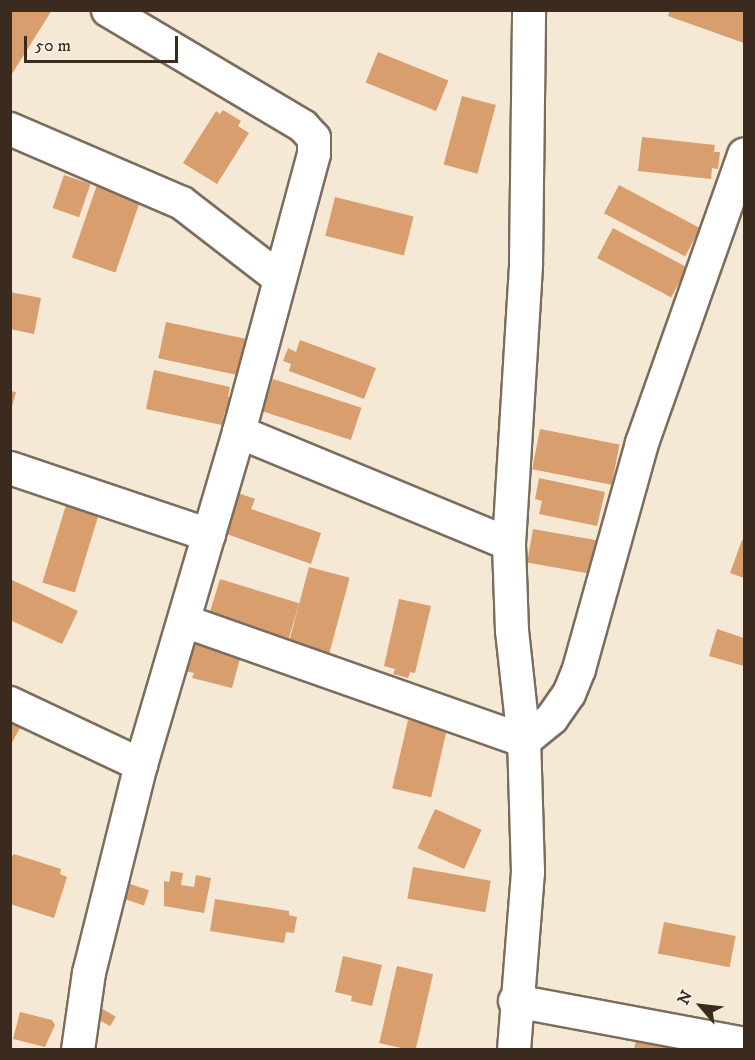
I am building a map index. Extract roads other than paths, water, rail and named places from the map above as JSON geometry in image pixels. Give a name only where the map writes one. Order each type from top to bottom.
[{"type":"street","points":[[78,1050],[88,973],[141,765],[239,432],[314,154],[314,138],[290,118],[108,10]]},
{"type":"street","points":[[514,1050],[515,1001],[528,872],[524,741],[512,631],[509,544],[526,264],[529,10]]},
{"type":"street","points":[[10,129],[182,203],[279,278]]},
{"type":"street","points":[[524,741],[552,718],[569,694],[579,669],[642,443],[744,155]]},
{"type":"street","points":[[239,432],[509,544]]},
{"type":"street","points":[[10,468],[209,535]]},
{"type":"street","points":[[184,621],[524,741]]},
{"type":"street","points":[[10,703],[141,765]]},
{"type":"street","points":[[515,1001],[742,1046]]}]
